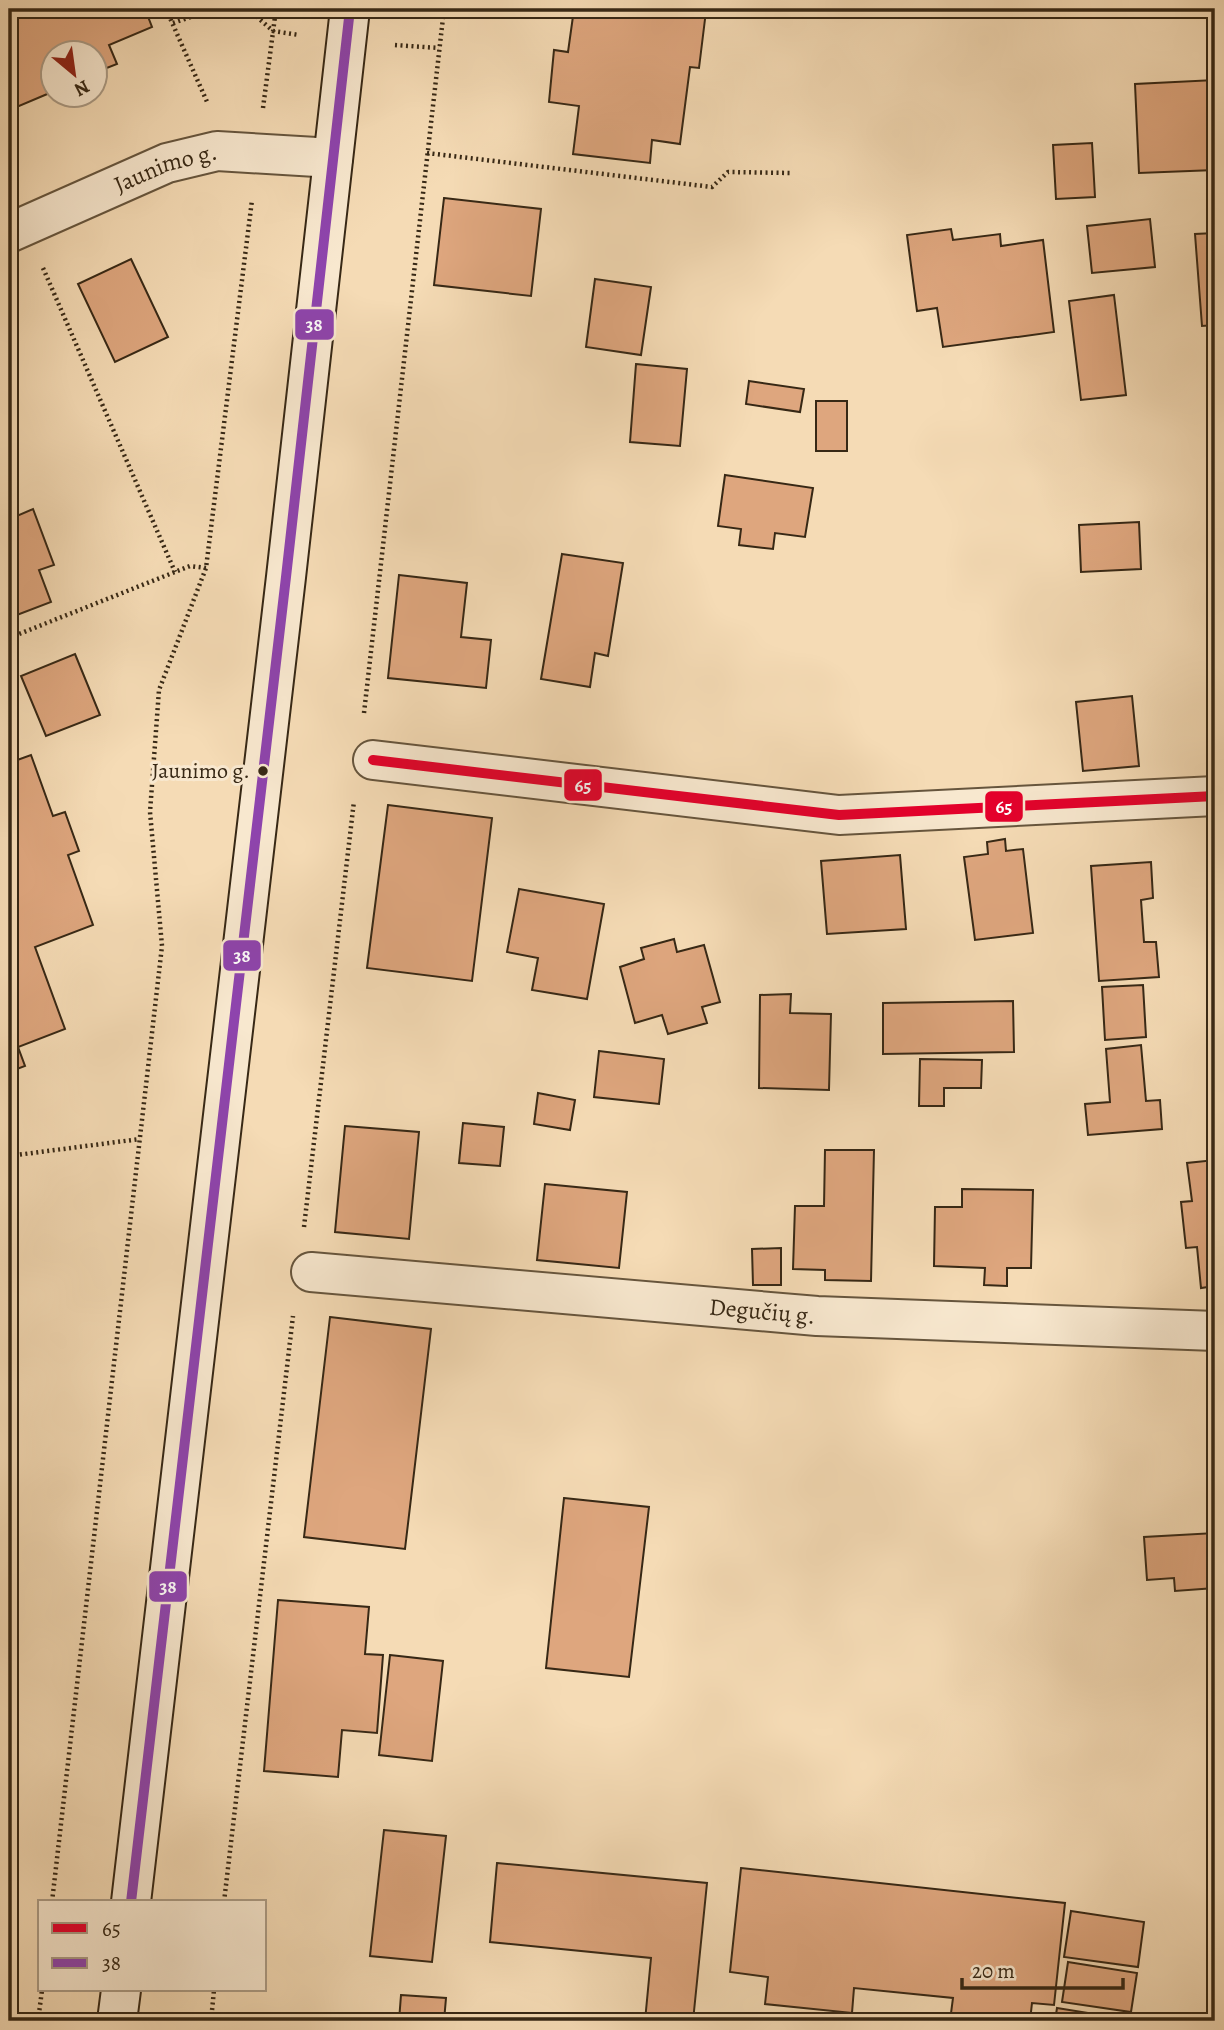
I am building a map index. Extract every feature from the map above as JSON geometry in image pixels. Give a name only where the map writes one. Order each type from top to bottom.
[{"type":"street","points":[[131,1900],[349,9]]},
{"type":"street","name":"Jaunimo g.","points":[[16,229],[167,163],[243,151],[333,158]]},
{"type":"street","points":[[366,759],[839,815],[1215,796]]},
{"type":"street","name":"Degučių g.","points":[[305,1271],[817,1316],[1215,1331]]},
{"type":"street","points":[[117,2021],[121,1992]]},
{"type":"path","points":[[166,9],[243,151]]},
{"type":"path","points":[[173,23],[214,9]]},
{"type":"path","points":[[52,1900],[163,946],[150,812],[159,690],[206,568],[243,151],[276,9]]},
{"type":"path","points":[[224,1900],[305,1271],[366,759],[444,9]]},
{"type":"path","points":[[427,153],[712,187],[728,172],[791,173]]},
{"type":"path","points":[[16,229],[175,572]]},
{"type":"path","points":[[9,638],[190,566],[206,568]]},
{"type":"path","points":[[9,1157],[140,1139]]},
{"type":"path","points":[[38,2021],[42,1992]]},
{"type":"path","points":[[211,2021],[214,1992]]},
{"type":"building","points":[[9,9],[145,9],[152,27],[109,45],[117,64],[108,68],[108,38],[38,38],[38,98],[12,109],[9,102]]},
{"type":"building","points":[[574,9],[706,11],[699,68],[690,67],[680,144],[652,140],[650,163],[573,154],[579,106],[549,102],[554,50],[568,52]]},
{"type":"building","points":[[1215,80],[1215,170],[1139,173],[1135,84]]},
{"type":"building","points":[[1092,143],[1095,197],[1056,199],[1053,145]]},
{"type":"building","points":[[444,198],[541,209],[531,296],[434,285]]},
{"type":"building","points":[[1150,219],[1155,267],[1092,273],[1087,226]]},
{"type":"building","points":[[951,229],[953,240],[1000,234],[1001,246],[1043,240],[1054,332],[943,347],[937,308],[917,311],[907,235]]},
{"type":"building","points":[[1215,233],[1215,325],[1202,326],[1195,234]]},
{"type":"building","points":[[131,259],[168,337],[115,362],[78,284]]},
{"type":"building","points":[[595,279],[651,287],[641,355],[586,347]]},
{"type":"building","points":[[1114,295],[1126,395],[1081,400],[1069,301]]},
{"type":"building","points":[[636,364],[687,369],[680,446],[630,442]]},
{"type":"building","points":[[749,381],[804,389],[800,412],[746,404]]},
{"type":"building","points":[[816,401],[847,401],[847,451],[816,451]]},
{"type":"building","points":[[1210,467],[1215,467],[1215,521]]},
{"type":"building","points":[[725,475],[813,488],[805,537],[775,533],[773,549],[739,545],[741,529],[718,526]]},
{"type":"building","points":[[9,494],[17,516],[33,509],[54,565],[39,570],[51,602],[9,618]]},
{"type":"building","points":[[1139,522],[1141,569],[1081,572],[1079,525]]},
{"type":"building","points":[[562,554],[623,563],[608,656],[595,653],[590,687],[541,679]]},
{"type":"building","points":[[399,575],[467,583],[461,637],[491,640],[486,688],[388,678]]},
{"type":"building","points":[[75,654],[100,715],[46,736],[21,676]]},
{"type":"building","points":[[1132,696],[1139,766],[1083,771],[1076,702]]},
{"type":"building","points":[[31,755],[53,816],[65,812],[79,851],[68,855],[93,925],[35,947],[65,1029],[18,1047],[25,1066],[9,1072],[9,763]]},
{"type":"building","points":[[388,805],[492,818],[472,981],[367,968]]},
{"type":"building","points":[[1005,839],[1006,851],[1023,849],[1033,933],[975,940],[964,857],[988,854],[987,842]]},
{"type":"building","points":[[900,855],[906,929],[827,934],[821,861]]},
{"type":"building","points":[[1151,862],[1153,898],[1141,900],[1144,942],[1156,942],[1159,977],[1099,981],[1091,866]]},
{"type":"building","points":[[519,889],[604,904],[587,999],[532,990],[538,958],[507,952]]},
{"type":"building","points":[[674,939],[677,952],[704,945],[720,1002],[702,1007],[707,1023],[668,1034],[662,1015],[635,1023],[620,967],[644,959],[641,948]]},
{"type":"building","points":[[1143,985],[1146,1037],[1105,1040],[1102,987]]},
{"type":"building","points":[[791,994],[790,1013],[831,1014],[829,1090],[759,1088],[760,995]]},
{"type":"building","points":[[1013,1001],[1014,1052],[883,1054],[883,1003]]},
{"type":"building","points":[[1141,1045],[1146,1101],[1160,1100],[1162,1129],[1088,1135],[1085,1104],[1110,1102],[1106,1049]]},
{"type":"building","points":[[599,1051],[664,1059],[659,1104],[594,1097]]},
{"type":"building","points":[[920,1059],[982,1060],[981,1088],[944,1088],[944,1106],[919,1106]]},
{"type":"building","points":[[538,1093],[575,1100],[570,1130],[534,1124]]},
{"type":"building","points":[[463,1123],[504,1127],[500,1166],[459,1163]]},
{"type":"building","points":[[345,1126],[419,1132],[409,1239],[335,1232]]},
{"type":"building","points":[[825,1150],[874,1150],[871,1281],[825,1280],[825,1270],[793,1269],[795,1206],[824,1206]]},
{"type":"building","points":[[1215,1160],[1215,1286],[1201,1288],[1197,1247],[1186,1248],[1181,1202],[1192,1201],[1187,1163]]},
{"type":"building","points":[[545,1184],[627,1192],[619,1268],[537,1260]]},
{"type":"building","points":[[962,1189],[1033,1190],[1031,1268],[1007,1268],[1007,1286],[984,1285],[985,1268],[934,1266],[935,1207],[962,1207]]},
{"type":"building","points":[[781,1248],[781,1285],[753,1285],[752,1249]]},
{"type":"building","points":[[330,1317],[431,1329],[405,1549],[304,1537]]},
{"type":"building","points":[[564,1498],[649,1507],[629,1677],[546,1668]]},
{"type":"building","points":[[1215,1533],[1215,1588],[1175,1591],[1174,1578],[1147,1580],[1144,1537]]},
{"type":"building","points":[[278,1600],[369,1607],[365,1654],[383,1655],[377,1733],[342,1730],[338,1777],[264,1771]]},
{"type":"building","points":[[390,1655],[443,1661],[432,1761],[379,1755]]},
{"type":"building","points":[[384,1830],[446,1836],[432,1962],[370,1956]]},
{"type":"building","points":[[497,1863],[707,1883],[693,2021],[645,2021],[651,1958],[490,1942]]},
{"type":"building","points":[[741,1868],[1065,1903],[1054,2005],[1032,2003],[1030,2021],[950,2021],[953,1998],[854,1988],[852,2013],[765,2004],[768,1977],[730,1972]]},
{"type":"building","points":[[1071,1911],[1144,1922],[1138,1967],[1064,1957]]},
{"type":"building","points":[[1068,1962],[1137,1973],[1131,2012],[1062,2002]]},
{"type":"building","points":[[401,1995],[446,1998],[444,2021],[399,2021]]},
{"type":"building","points":[[1057,2008],[1132,2020],[1132,2021],[1055,2021]]},
{"type":"transit line","name":"38","points":[[131,1900],[350,9]]},
{"type":"transit line","name":"65","points":[[373,760],[839,815],[1215,796]]},
{"type":"place","name":"Jaunimo g.","points":[[263,771]]}]
